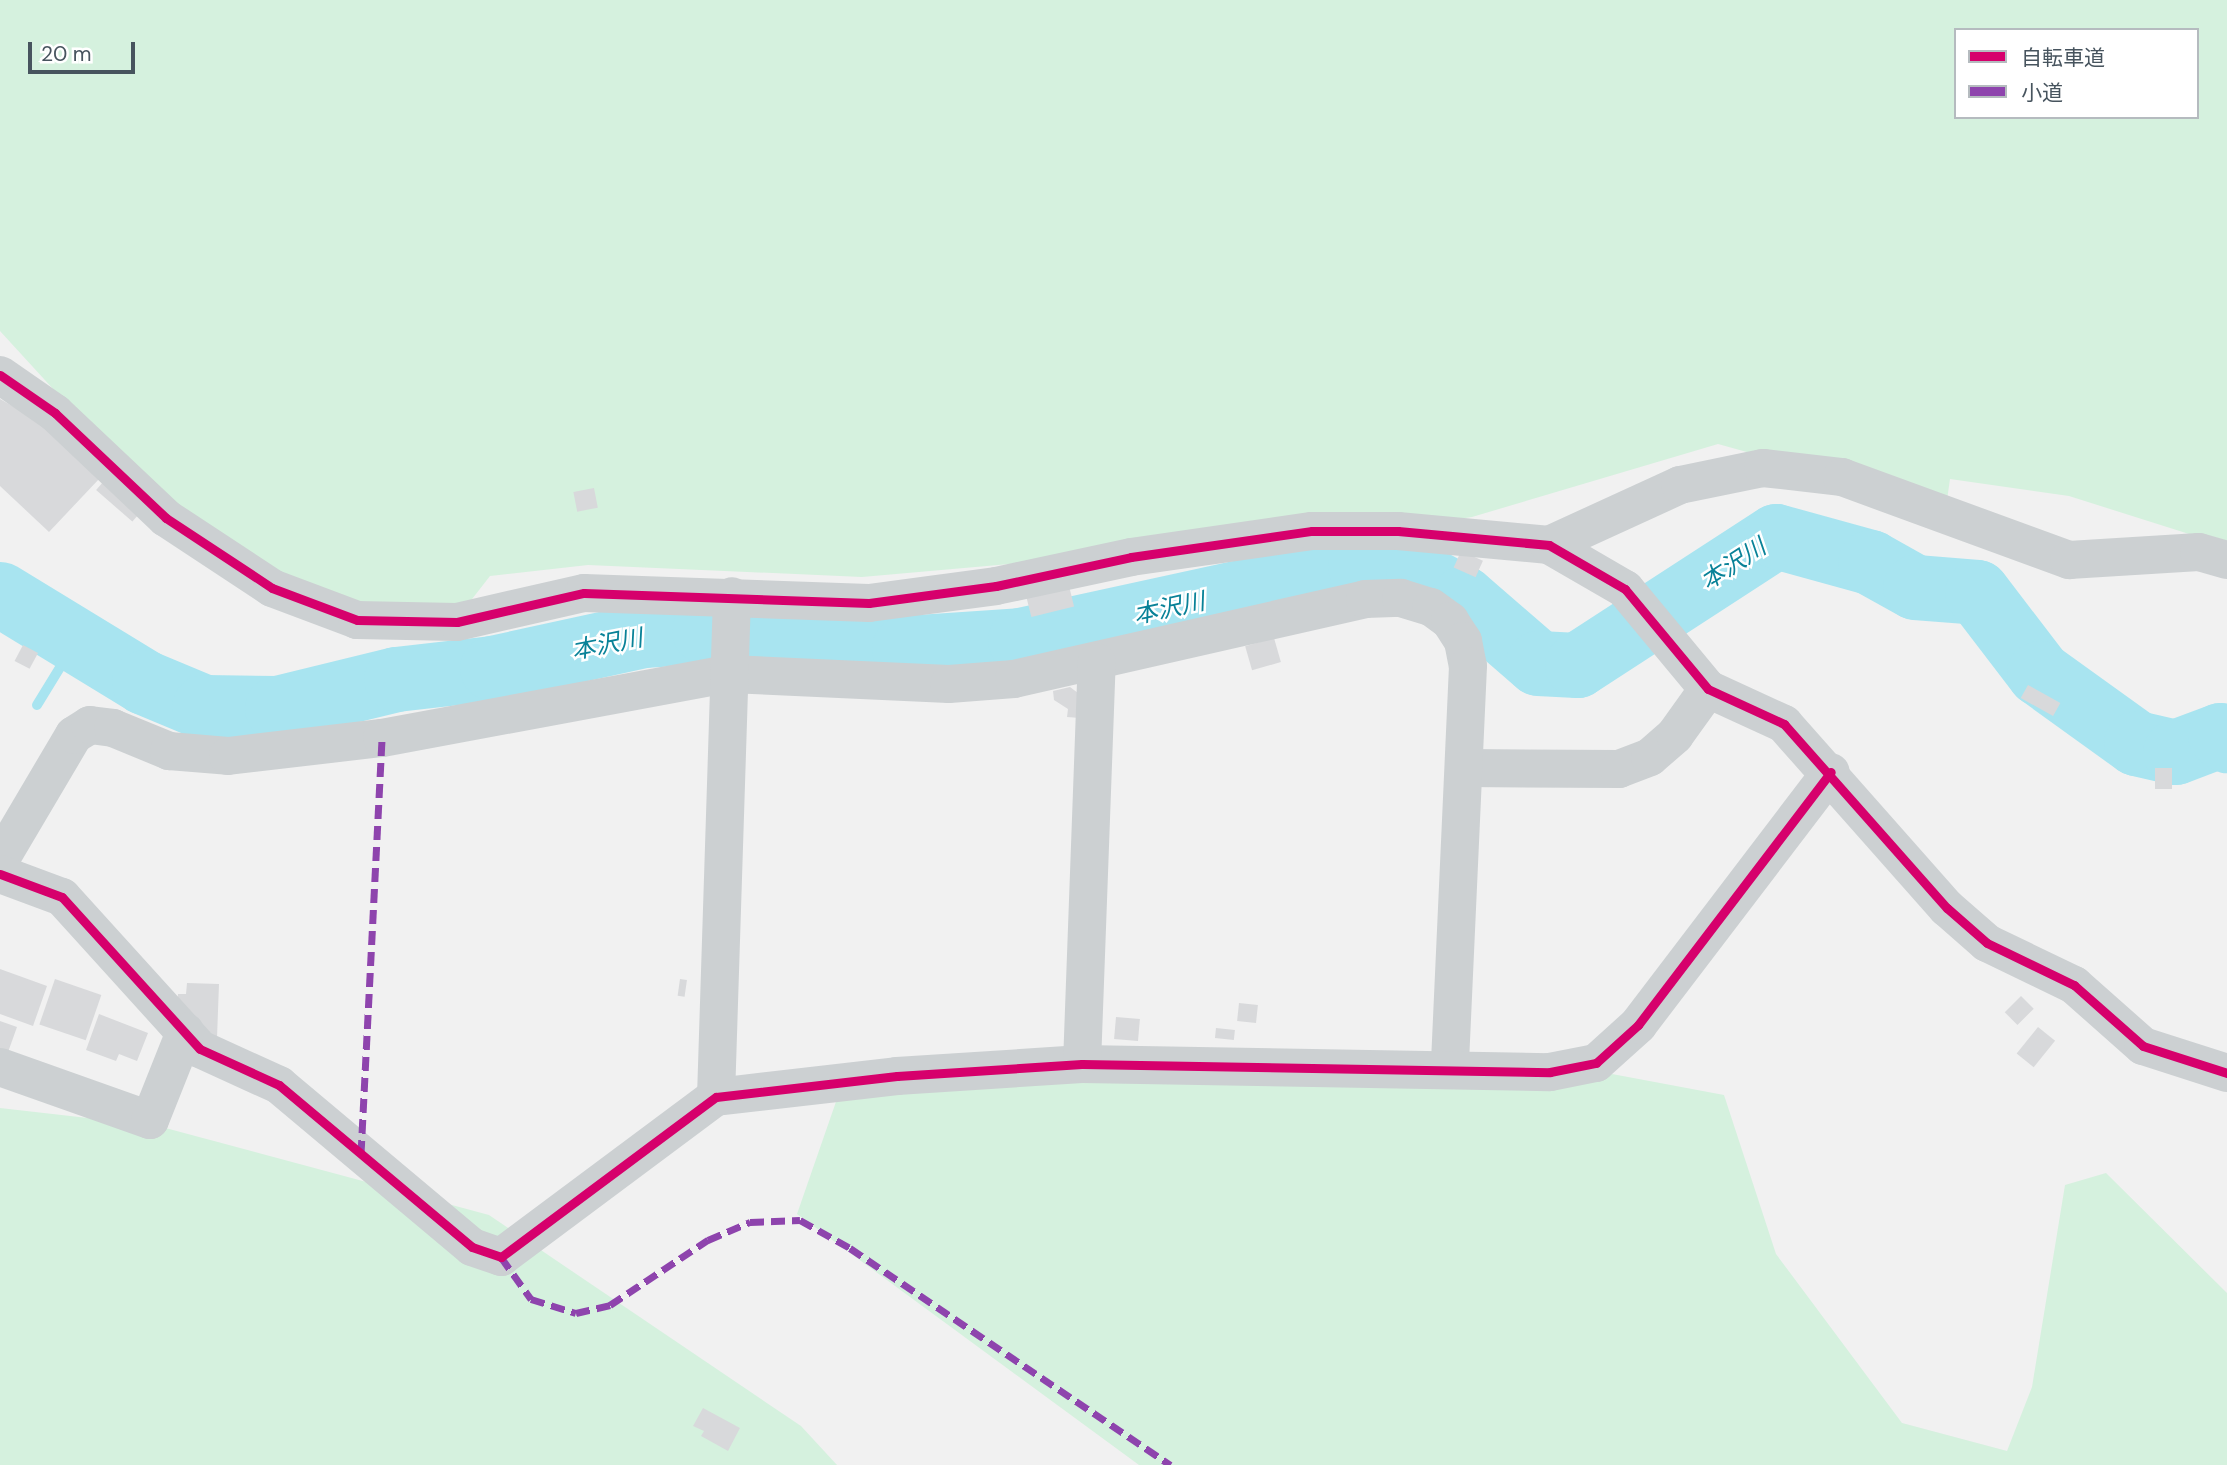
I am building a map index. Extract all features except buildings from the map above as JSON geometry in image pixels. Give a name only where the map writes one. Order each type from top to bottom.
[{"type":"street","points":[[0,375],[55,413],[166,519],[272,588],[357,620],[457,622],[584,593],[732,596],[869,603],[996,586],[1131,557],[1312,531],[1398,531],[1549,545],[1625,589],[1708,689],[1784,724],[1831,772],[1947,908],[1987,943],[2074,985],[2143,1046],[2227,1073]]},
{"type":"street","points":[[1549,545],[1680,485],[1763,468],[1842,477],[2069,560],[2199,552],[2227,560]]},
{"type":"street","points":[[716,1097],[732,596]]},
{"type":"street","points":[[0,860],[74,735],[90,725],[113,728],[169,751],[228,756],[382,737],[729,674],[950,684],[1014,679],[1365,599],[1401,598],[1431,607],[1450,621],[1463,641],[1468,666],[1450,1070]]},
{"type":"street","points":[[1082,1064],[1097,662]]},
{"type":"street","points":[[1465,768],[1619,769],[1650,757],[1667,742],[1708,689]]},
{"type":"street","points":[[0,874],[62,897],[200,1049],[279,1085],[472,1247],[501,1257],[716,1097],[897,1076],[1082,1064],[1550,1072],[1597,1063],[1638,1025],[1831,772]]},
{"type":"street","points":[[0,1067],[150,1120],[185,1032]]},
{"type":"green space","points":[[0,0],[2227,0],[2227,546],[2069,496],[1950,479],[1946,507],[1718,444],[1472,517],[1373,532],[862,577],[588,565],[490,576],[451,626],[353,626],[174,521],[0,331]]},
{"type":"green space","points":[[1032,1067],[1580,1068],[1724,1095],[1776,1254],[1902,1423],[2007,1451],[2032,1387],[2065,1185],[2106,1173],[2227,1293],[2227,1465],[1139,1465],[797,1214],[838,1096]]},
{"type":"green space","points":[[0,1108],[158,1126],[489,1215],[801,1426],[837,1465],[0,1465]]},
{"type":"waterway","name":"本沢川","points":[[0,594],[144,682],[204,707],[277,708],[396,679],[492,668],[643,635],[704,631],[904,648],[1020,640],[1360,566],[1418,574],[1463,598],[1538,663],[1577,665],[1776,536],[1870,562],[1915,587],[1977,592],[2039,673],[2136,743],[2175,752],[2220,735],[2227,740]]},
{"type":"waterway","points":[[37,705],[75,643]]},
{"type":"marked path","points":[[361,1154],[382,738]]},
{"type":"marked path","points":[[501,1257],[531,1299],[576,1313],[610,1305],[708,1240],[750,1222],[800,1220],[850,1248],[1170,1465]]},
{"type":"cycle path","points":[[0,375],[55,413],[166,518],[272,588],[357,620],[457,622],[584,593],[869,603],[996,586],[1131,557],[1312,531],[1398,531],[1549,545],[1625,589],[1708,689],[1784,724],[1947,908],[1987,943],[2074,985],[2143,1046],[2227,1073]]},
{"type":"cycle path","points":[[0,874],[62,897],[200,1049],[279,1085],[472,1247],[501,1257],[716,1097],[897,1076],[1082,1064],[1550,1072],[1596,1063],[1638,1025],[1831,772]]}]
